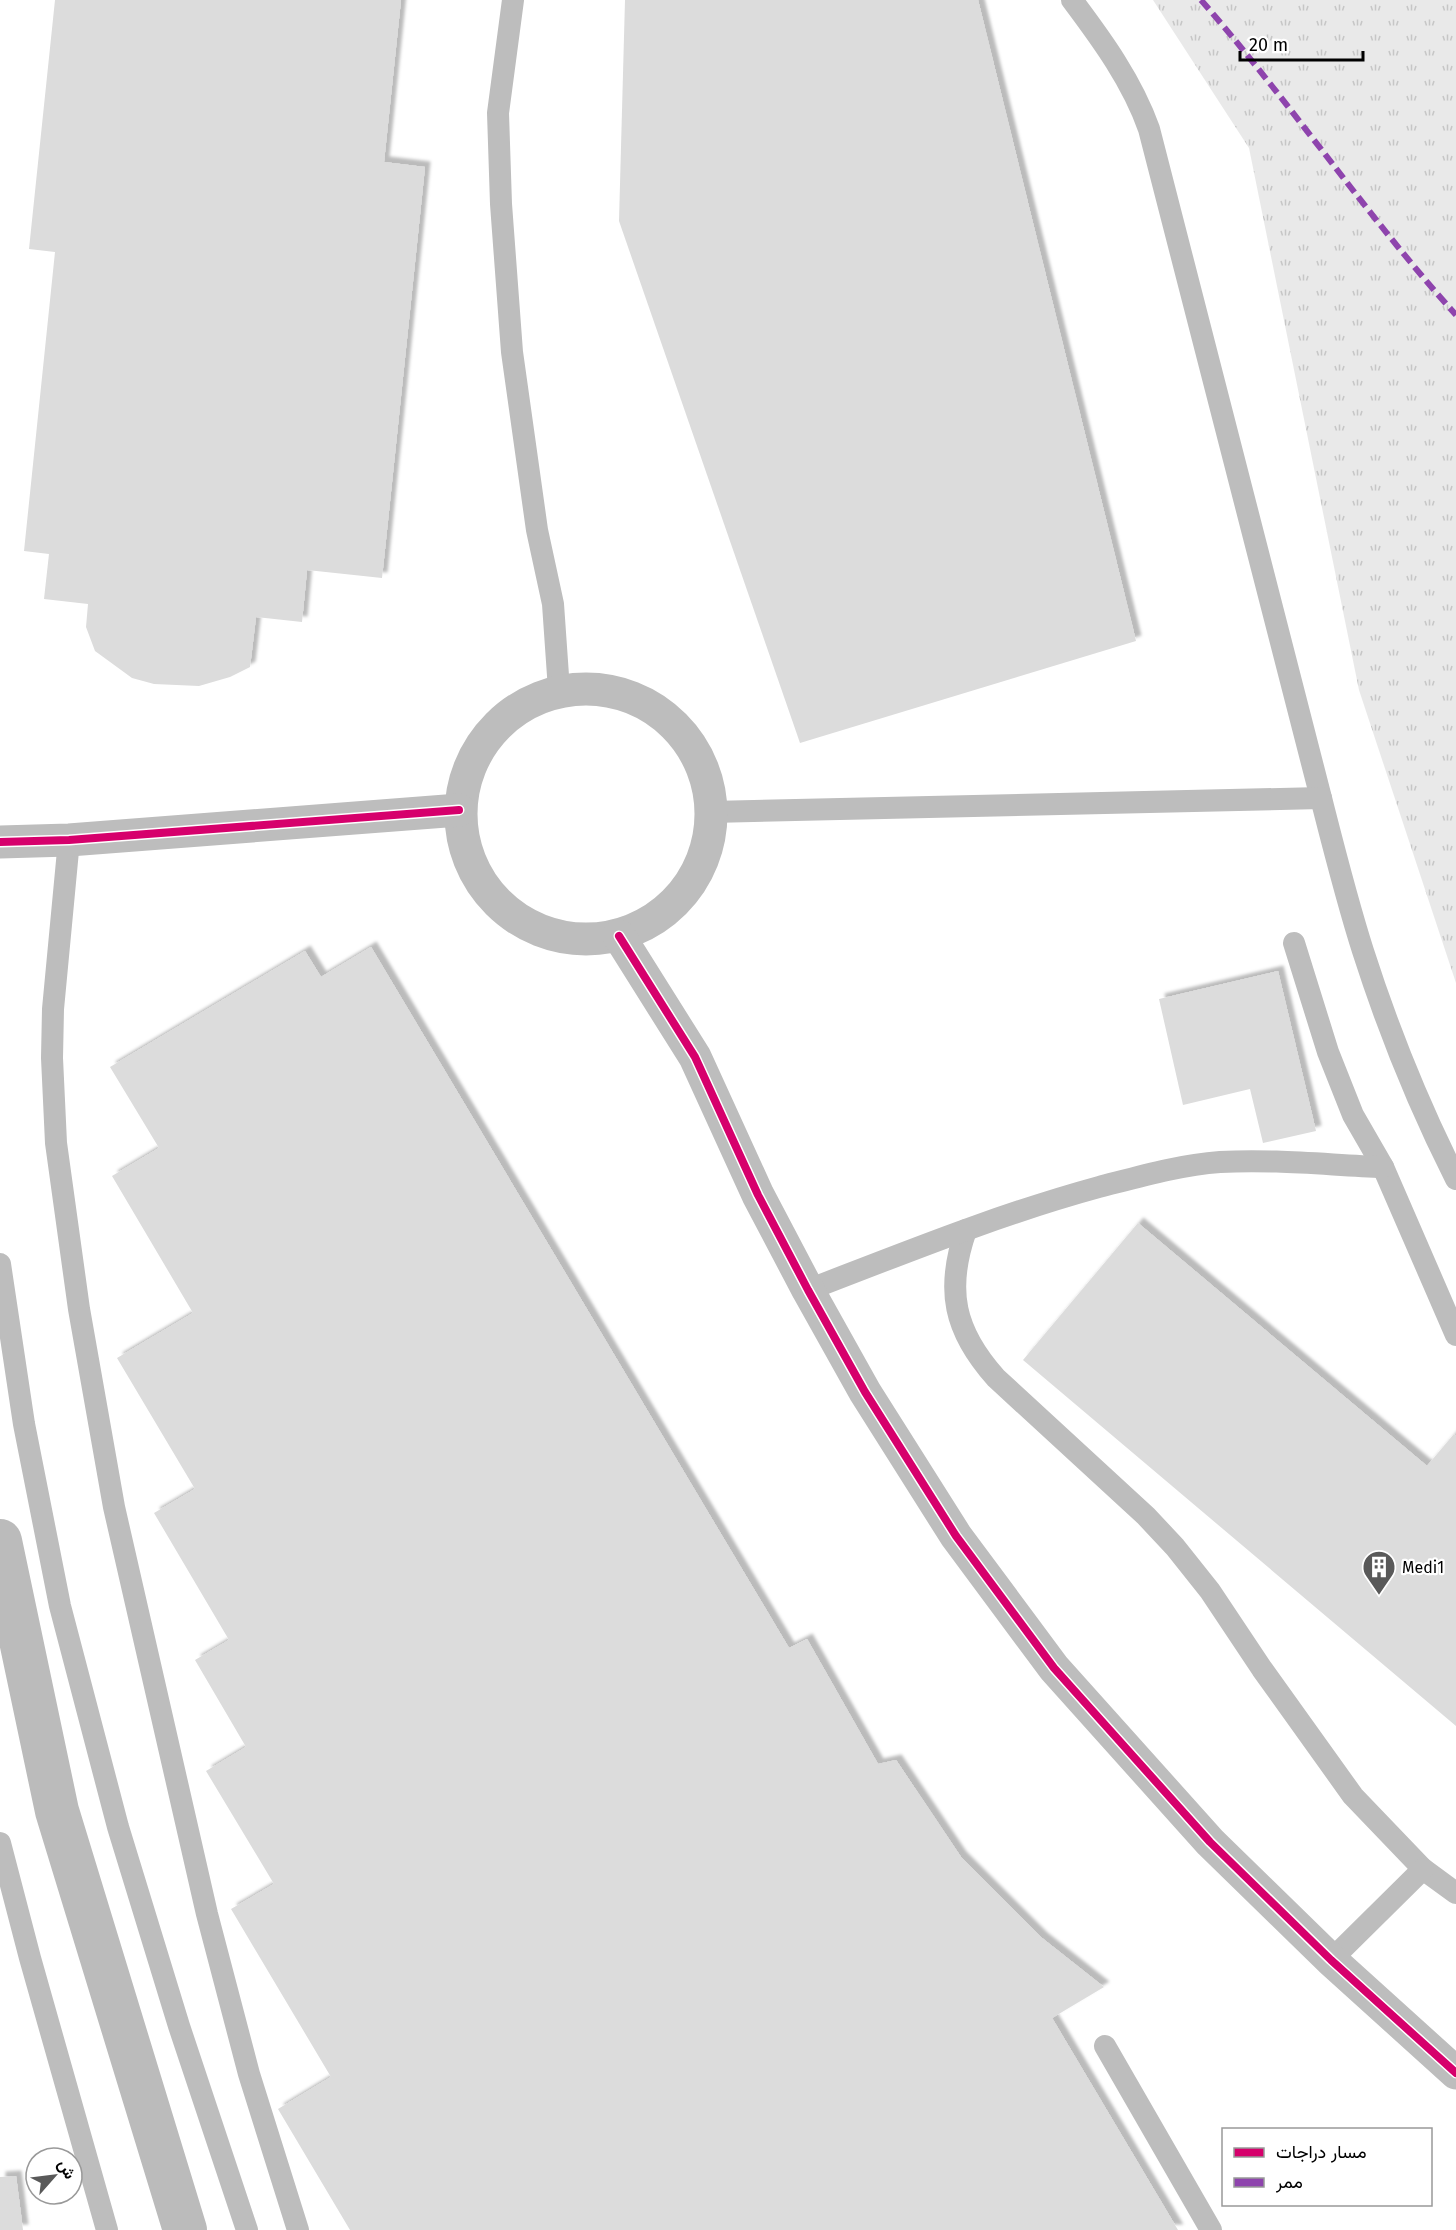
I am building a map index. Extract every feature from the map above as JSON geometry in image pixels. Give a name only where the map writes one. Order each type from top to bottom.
[{"type":"street","points":[[603,688],[645,703],[680,730],[703,769],[711,812],[705,853],[687,890],[657,919],[619,936],[580,940],[542,933],[508,914],[481,885],[464,849],[459,810],[473,756],[508,714],[559,690],[603,688]]},
{"type":"street","points":[[0,842],[69,840],[459,810]]},
{"type":"street","points":[[619,936],[695,1057],[758,1195],[865,1392],[956,1536],[1054,1668],[1210,1842],[1331,1960],[1456,2073]]},
{"type":"lane","points":[[513,0],[498,113],[501,204],[512,352],[537,530],[553,604],[559,690]]},
{"type":"lane","points":[[1072,0],[1120,69],[1143,110],[1362,949],[1380,1003],[1417,1097],[1456,1179]]},
{"type":"lane","points":[[711,812],[1321,798]]},
{"type":"lane","points":[[69,840],[54,1000],[52,1059],[57,1143],[79,1309],[114,1508],[207,1914],[249,2074],[298,2230]]},
{"type":"lane","points":[[1294,943],[1310,999],[1353,1115],[1383,1167],[1456,1335]]},
{"type":"lane","points":[[808,1290],[1050,1201],[1145,1175],[1218,1162],[1278,1162],[1383,1167]]},
{"type":"lane","points":[[966,1230],[956,1266],[957,1314],[967,1339],[979,1359],[996,1378],[1146,1516],[1175,1547],[1210,1591],[1268,1678],[1353,1796],[1423,1869],[1456,1893]]},
{"type":"lane","points":[[0,1264],[24,1424],[60,1606],[121,1838],[179,2026],[247,2230]]},
{"type":"lane","points":[[0,1843],[107,2230]]},
{"type":"lane","points":[[1331,1960],[1423,1869]]},
{"type":"lane","points":[[1105,2046],[1211,2230]]},
{"type":"green space","points":[[1153,0],[1456,0],[1456,983],[1359,690],[1249,148]]},
{"type":"building","points":[[55,0],[401,0],[384,162],[425,167],[382,578],[307,570],[302,622],[256,617],[250,667],[230,677],[199,686],[154,684],[132,678],[95,651],[86,627],[88,604],[44,599],[49,554],[24,551],[55,252],[29,249]]},
{"type":"building","points":[[625,0],[978,0],[1136,641],[800,743],[619,221]]},
{"type":"building","points":[[371,947],[789,1648],[807,1639],[878,1764],[896,1760],[961,1857],[1042,1938],[1104,1987],[1052,2018],[1178,2230],[350,2230],[278,2109],[331,2077],[231,1909],[274,1884],[206,1771],[246,1747],[195,1660],[229,1640],[154,1513],[195,1489],[117,1358],[193,1313],[112,1176],[159,1148],[110,1067],[305,951],[321,977]]},
{"type":"building","points":[[1278,971],[1316,1131],[1263,1143],[1250,1089],[1183,1105],[1159,999]]},
{"type":"building","name":"Medi1","points":[[1138,1223],[1427,1466],[1454,1434],[1456,1436],[1456,1726],[1023,1360]]},
{"type":"building","points":[[16,2176],[23,2230],[0,2230],[0,2177]]},
{"type":"waterway","points":[[0,1541],[57,1811],[185,2230]]},
{"type":"marked path","points":[[1201,0],[1266,78],[1391,238],[1456,315]]},
{"type":"cycle path","points":[[0,842],[69,840],[459,810]]},
{"type":"cycle path","points":[[619,936],[695,1057],[758,1195],[865,1392],[956,1536],[1054,1668],[1210,1842],[1331,1960],[1456,2073]]},
{"type":"place","name":"Medi1","points":[[1379,1596]]}]
